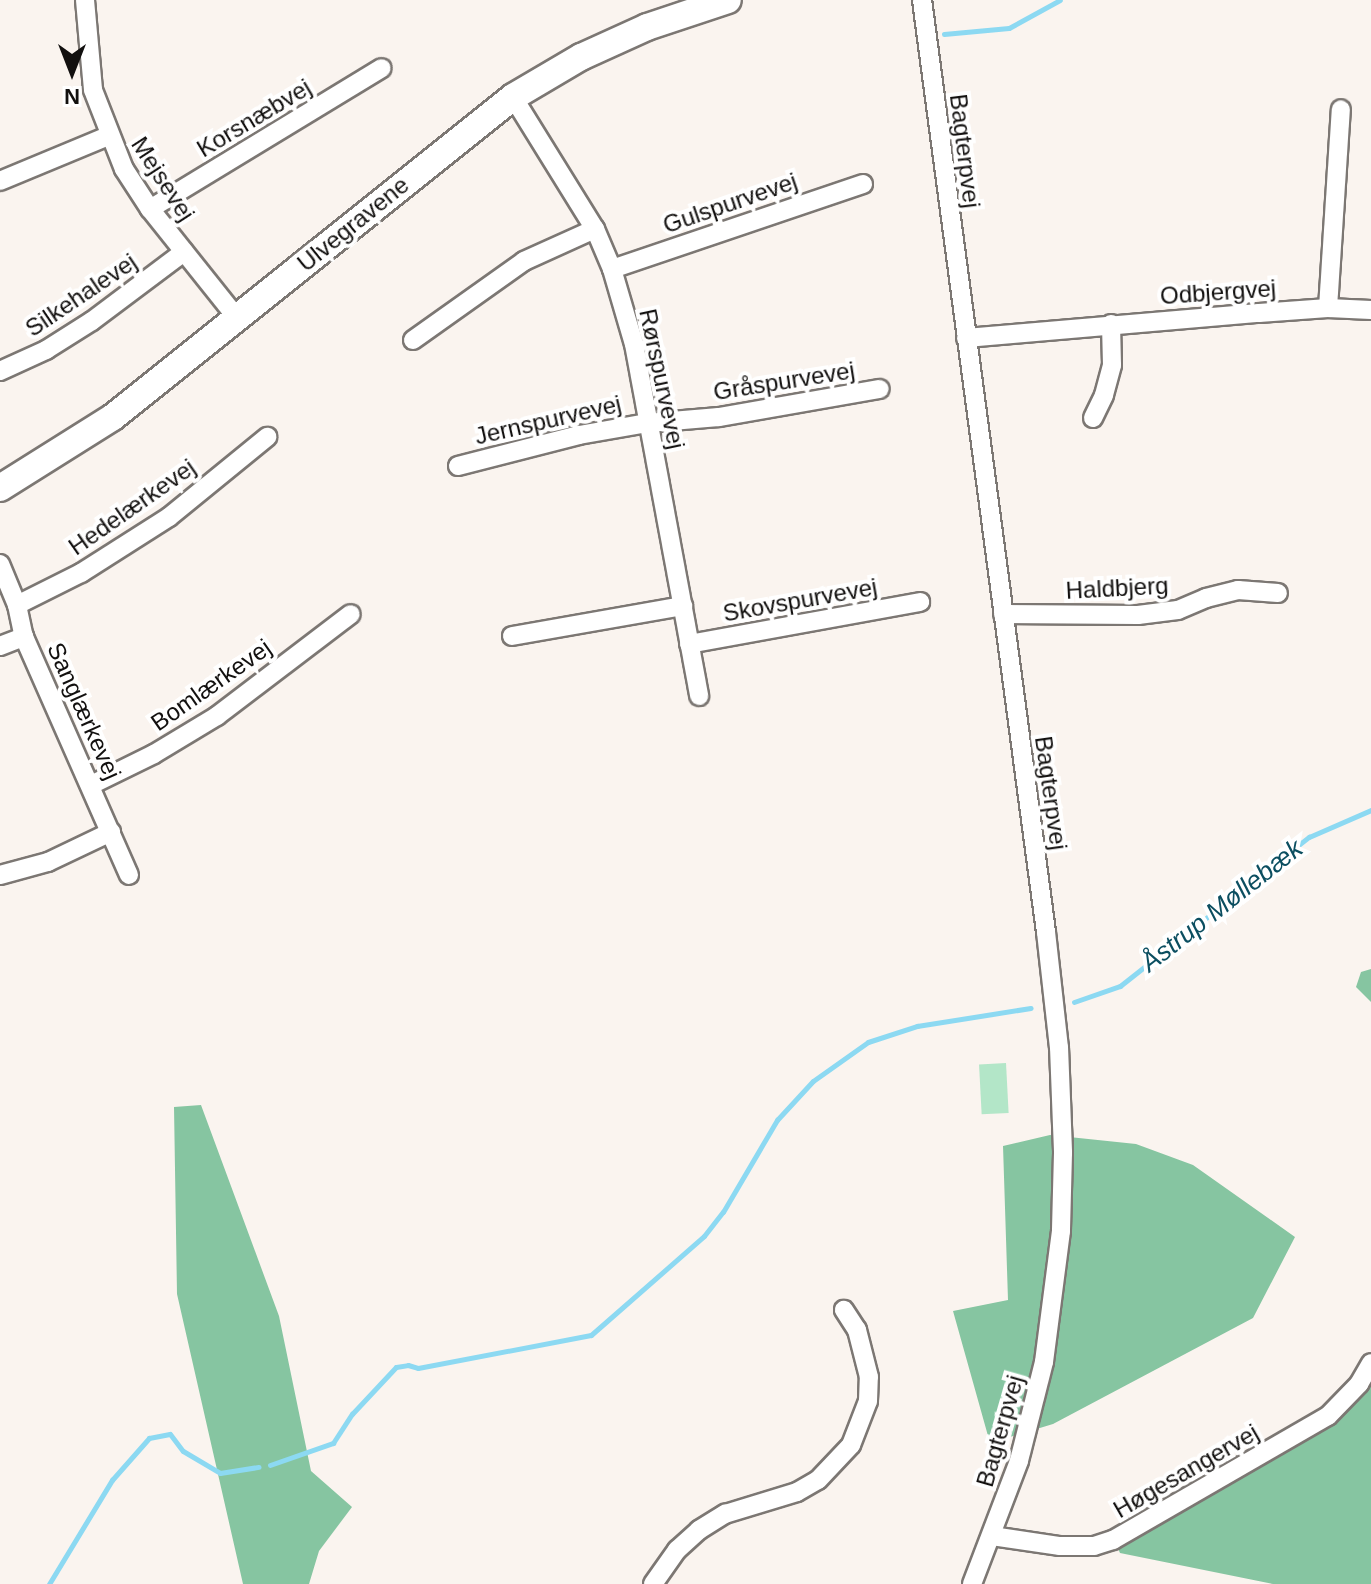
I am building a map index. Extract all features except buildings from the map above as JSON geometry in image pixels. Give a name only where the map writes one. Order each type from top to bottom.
[{"type":"street","name":"Mejsevej","points":[[85,0],[88,60],[108,136],[124,169],[150,209],[237,318]]},
{"type":"street","name":"Ulvegravene","points":[[0,488],[113,417],[513,97],[581,57],[647,27],[728,0]]},
{"type":"street","name":"Bagterpvej","points":[[922,0],[1046,932],[1059,1047],[1063,1153],[1061,1231],[1044,1362],[1019,1461],[972,1584]]},
{"type":"street","name":"Korsnæbvej","points":[[150,209],[382,68]]},
{"type":"street","name":"Rørspurvevej","points":[[513,97],[595,229],[612,269],[634,344],[699,696]]},
{"type":"street","points":[[1328,308],[1341,109]]},
{"type":"street","points":[[0,181],[108,136]]},
{"type":"street","name":"Gulspurvevej","points":[[612,269],[863,184]]},
{"type":"street","points":[[413,340],[524,261],[595,229]]},
{"type":"street","name":"Silkehalevej","points":[[0,371],[46,350],[92,321],[184,252]]},
{"type":"street","name":"Odbjergvej","points":[[966,338],[1328,308],[1371,310]]},
{"type":"street","points":[[1093,418],[1104,395],[1112,365],[1111,324]]},
{"type":"street","name":"Gråspurvevej","points":[[648,423],[719,417],[880,389]]},
{"type":"street","name":"Jernspurvevej","points":[[458,466],[523,447],[648,423]]},
{"type":"street","name":"Hedelærkevej","points":[[17,605],[81,573],[169,517],[267,437]]},
{"type":"street","name":"Sanglærkevej","points":[[0,564],[17,605],[24,637],[129,875]]},
{"type":"street","name":"Haldbjerg","points":[[1003,614],[1138,615],[1178,610],[1206,598],[1238,590],[1278,593]]},
{"type":"street","name":"Skovspurvevej","points":[[689,644],[920,602]]},
{"type":"street","points":[[512,636],[683,606]]},
{"type":"street","name":"Bomlærkevej","points":[[91,785],[154,754],[217,716],[351,614]]},
{"type":"street","points":[[0,646],[24,637]]},
{"type":"street","points":[[0,875],[48,862],[111,832]]},
{"type":"street","points":[[653,1584],[677,1550],[699,1530],[725,1514],[808,1486],[837,1465],[851,1445],[868,1401],[869,1377],[857,1330],[844,1310]]},
{"type":"street","name":"Høgesangervej","points":[[992,1536],[1060,1546],[1094,1546],[1113,1540],[1328,1416],[1359,1384],[1371,1363]]},
{"type":"green space","points":[[1371,969],[1371,1002],[1356,987],[1361,972]]},
{"type":"green space","points":[[1006,1063],[1009,1113],[982,1114],[979,1064]]},
{"type":"green space","points":[[201,1105],[279,1316],[311,1471],[352,1507],[319,1551],[309,1584],[243,1584],[177,1294],[174,1107]]},
{"type":"green space","points":[[1050,1135],[1136,1144],[1193,1165],[1295,1237],[1253,1318],[1053,1424],[990,1443],[953,1311],[1008,1300],[1003,1146]]},
{"type":"green space","points":[[1371,1376],[1371,1584],[1273,1584],[1120,1553],[1116,1544],[1328,1426]]},
{"type":"waterway","points":[[944,34],[1009,28],[1060,0]]},
{"type":"waterway","name":"Åstrup Møllebæk","points":[[1074,1002],[1120,986],[1309,837],[1371,810]]},
{"type":"waterway","name":"Åstrup Møllebæk","points":[[270,1465],[333,1443],[352,1414],[396,1367],[408,1365],[418,1368],[591,1335],[704,1236],[723,1212],[777,1120],[813,1081],[868,1042],[917,1026],[1031,1008]]},
{"type":"waterway","name":"Åstrup Møllebæk","points":[[49,1584],[112,1480],[149,1438],[170,1434],[183,1451],[220,1473],[259,1467]]}]
